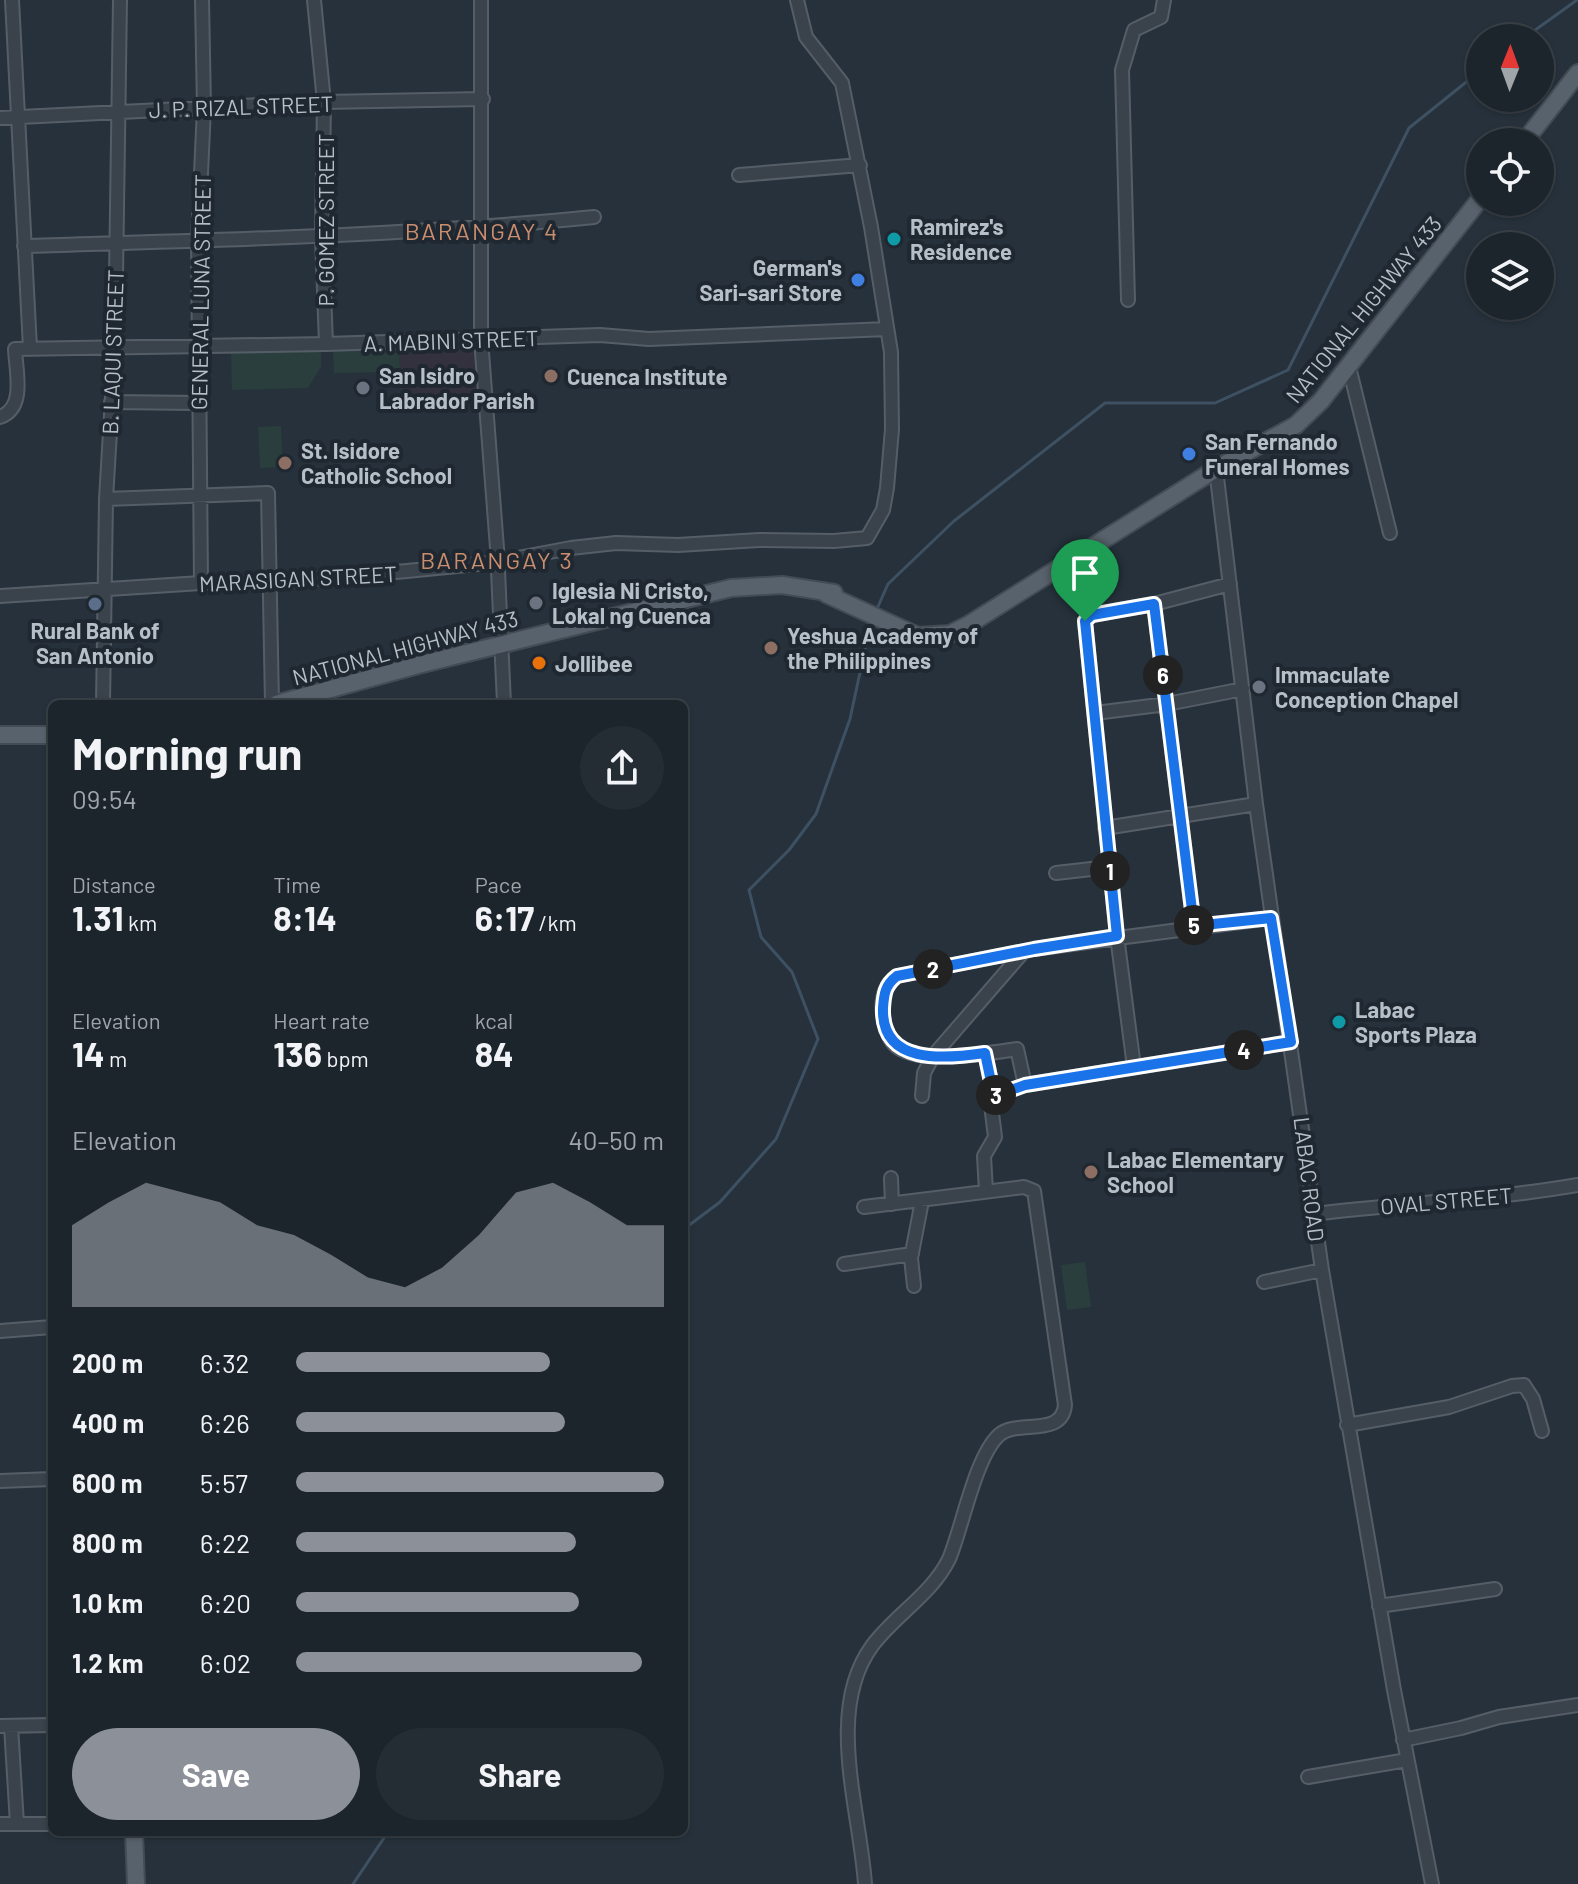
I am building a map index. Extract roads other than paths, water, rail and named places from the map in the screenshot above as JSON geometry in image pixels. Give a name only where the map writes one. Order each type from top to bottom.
[{"type":"main road","points":[[1535,128],[1578,73]]},
{"type":"main road","name":"NATIONAL HIGHWAY 433","points":[[289,700],[731,588],[782,585],[837,596],[907,626],[940,628],[985,613],[1216,469],[1296,425],[1349,367],[1467,216]]},
{"type":"main road","points":[[0,735],[48,735]]},
{"type":"main road","points":[[134,1836],[136,1884]]},
{"type":"street","points":[[12,0],[30,348]]},
{"type":"street","name":"B. LAQUI STREET","points":[[103,700],[106,499],[115,348],[120,0]]},
{"type":"street","name":"GENERAL LUNA STREET","points":[[201,583],[198,239],[204,108],[202,0]]},
{"type":"street","name":"P. GOMEZ STREET","points":[[314,0],[324,102],[322,237],[326,344]]},
{"type":"street","points":[[481,0],[481,339],[503,644],[504,700]]},
{"type":"street","points":[[797,0],[806,37],[842,83],[860,165],[887,329]]},
{"type":"street","points":[[1128,300],[1122,70],[1134,30],[1161,17],[1164,0]]},
{"type":"street","name":"J. P. RIZAL STREET","points":[[0,118],[120,110],[483,99]]},
{"type":"street","points":[[739,175],[860,165]]},
{"type":"street","points":[[24,246],[481,229],[594,217]]},
{"type":"street","name":"A. MABINI STREET","points":[[0,417],[9,414],[17,403],[15,349],[326,344],[600,335],[649,339],[751,337],[887,329]]},
{"type":"street","name":"MARASIGAN STREET","points":[[0,596],[201,583],[269,583],[497,562],[616,543],[678,545],[867,538],[883,510],[892,429],[891,352],[887,329]]},
{"type":"street","points":[[1349,367],[1390,533]]},
{"type":"street","points":[[111,402],[198,403]]},
{"type":"street","name":"LABAC ROAD","points":[[1216,469],[1271,918],[1322,1270],[1403,1740],[1432,1884]]},
{"type":"street","points":[[106,499],[268,493],[274,700]]},
{"type":"street","points":[[1134,1067],[1109,867],[1085,621],[1092,615],[1154,604],[1230,584]]},
{"type":"street","points":[[1154,604],[1194,926]]},
{"type":"street","points":[[1095,713],[1167,704],[1243,689]]},
{"type":"street","points":[[1105,828],[1256,804]]},
{"type":"street","points":[[1056,873],[1109,867]]},
{"type":"street","points":[[1025,1085],[1017,1049],[933,1056],[900,1050],[891,1042],[883,1015],[884,991],[889,981],[897,976],[1024,951],[1117,936],[1271,918]]},
{"type":"street","points":[[922,1096],[924,1073],[933,1056],[1024,951]]},
{"type":"street","points":[[994,1096],[1025,1085],[1291,1042]]},
{"type":"street","points":[[985,1053],[994,1096],[991,1105],[995,1137],[984,1156],[986,1191]]},
{"type":"street","points":[[891,1178],[892,1204]]},
{"type":"street","name":"OVAL STREET","points":[[1314,1214],[1578,1185]]},
{"type":"street","points":[[864,1207],[1024,1187],[1034,1191],[1057,1338],[1064,1415],[1047,1425],[1008,1430],[999,1435],[981,1465],[942,1572],[871,1647],[854,1682],[847,1735],[865,1884]]},
{"type":"street","points":[[914,1286],[912,1254],[922,1201]]},
{"type":"street","points":[[844,1264],[912,1254]]},
{"type":"street","points":[[1264,1282],[1322,1270]]},
{"type":"street","points":[[0,1331],[48,1327]]},
{"type":"street","points":[[1347,1425],[1449,1407],[1512,1386],[1524,1385],[1533,1399],[1542,1431]]},
{"type":"street","points":[[0,1481],[48,1479]]},
{"type":"street","points":[[1379,1606],[1495,1589]]},
{"type":"street","points":[[1403,1740],[1499,1717],[1578,1705]]},
{"type":"street","points":[[17,1824],[6,1726],[48,1725]]},
{"type":"street","points":[[1308,1777],[1407,1760]]},
{"type":"street","points":[[0,1824],[48,1824]]},
{"type":"waterway","points":[[1544,24],[1577,0]]},
{"type":"waterway","points":[[876,611],[888,584],[954,521],[1105,403],[1215,403],[1288,370],[1409,128],[1466,82]]},
{"type":"waterway","points":[[688,1226],[720,1202],[776,1139],[818,1039],[792,972],[761,937],[749,890],[789,850],[816,814],[850,719],[871,621]]},
{"type":"waterway","points":[[353,1884],[385,1836]]},
{"type":"place","name":"Ramirez's Residence","points":[[894,239]]},
{"type":"place","name":"German's Sari-sari Store","points":[[858,280]]},
{"type":"place","name":"Cuenca Institute","points":[[551,376]]},
{"type":"place","name":"San Isidro Labrador Parish","points":[[363,388]]},
{"type":"place","name":"San Fernando Funeral Homes","points":[[1189,454]]},
{"type":"place","name":"St. Isidore Catholic School","points":[[285,463]]},
{"type":"place","name":"Iglesia Ni Cristo, Lokal ng Cuenca","points":[[536,603]]},
{"type":"place","name":"Rural Bank of San Antonio","points":[[95,604]]},
{"type":"place","name":"Yeshua Academy of the Philippines","points":[[771,648]]},
{"type":"place","name":"Jollibee","points":[[539,663]]},
{"type":"place","name":"Immaculate Conception Chapel","points":[[1259,687]]},
{"type":"place","name":"Labac Sports Plaza","points":[[1339,1022]]},
{"type":"place","name":"Labac Elementary School","points":[[1091,1172]]},
{"type":"district","name":"BARANGAY 4","points":[[482,230]]},
{"type":"district","name":"BARANGAY 3","points":[[497,559]]}]
